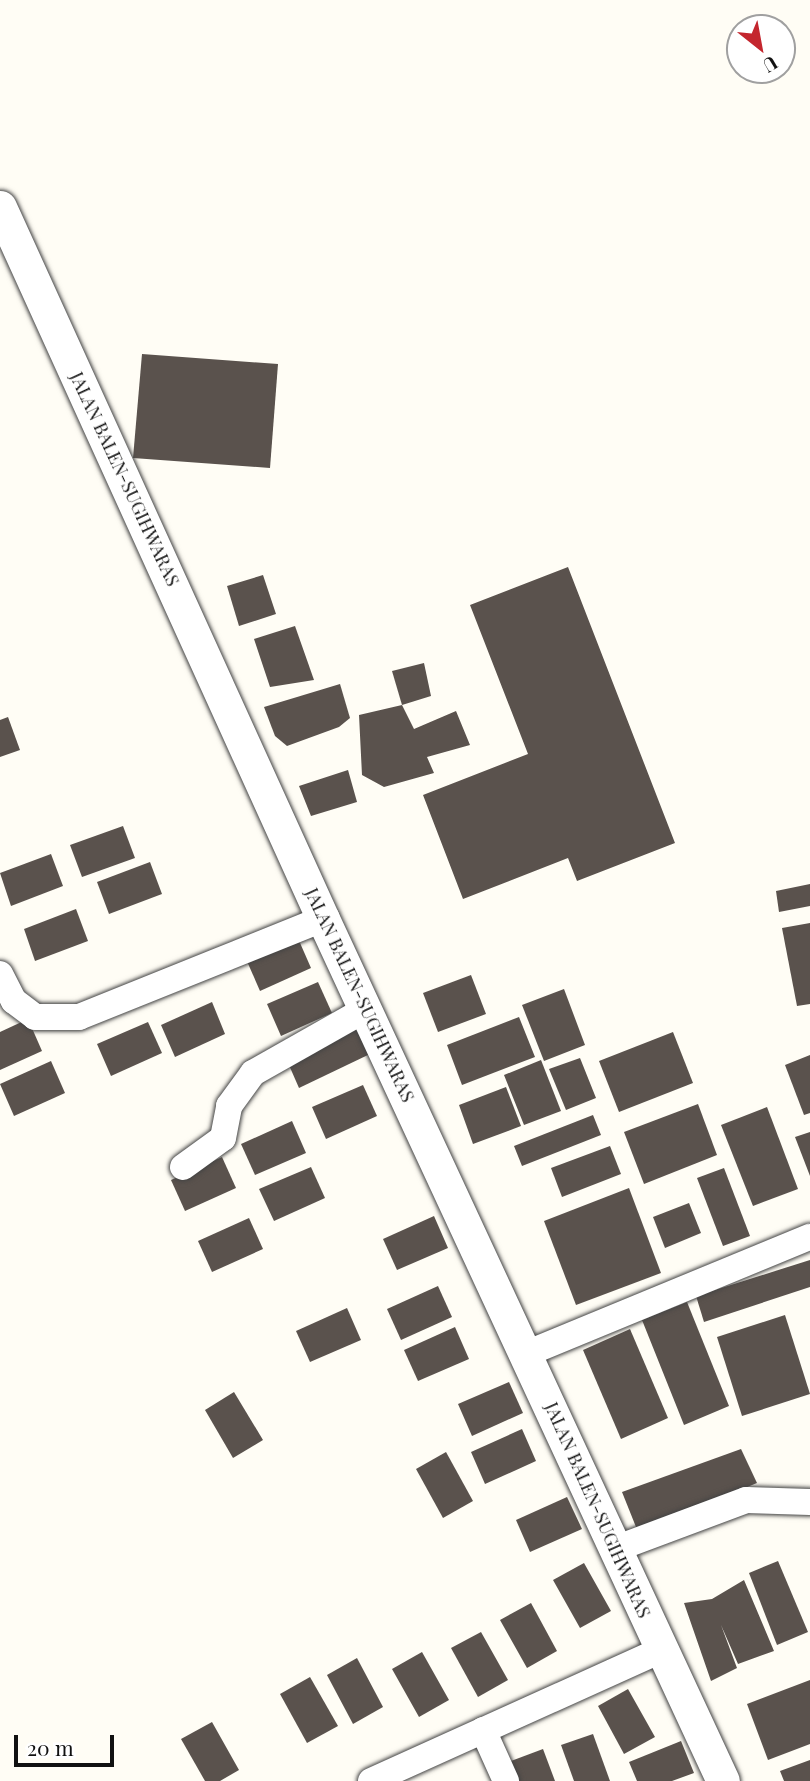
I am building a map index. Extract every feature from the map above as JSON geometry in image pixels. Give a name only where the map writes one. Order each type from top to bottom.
[{"type":"street","name":"JALAN BALEN-SUGIHWARAS","points":[[0,207],[157,547],[323,919],[528,1353],[661,1650],[723,1781]]},
{"type":"street","points":[[1,980],[14,1001],[35,1017],[79,1017],[323,919]]},
{"type":"street","points":[[183,1167],[223,1138],[229,1106],[253,1073],[366,1009]]},
{"type":"street","points":[[528,1353],[810,1237]]},
{"type":"street","points":[[615,1549],[747,1500],[810,1502]]},
{"type":"street","points":[[371,1781],[661,1650]]},
{"type":"street","points":[[483,1730],[506,1781]]},
{"type":"building","points":[[142,354],[278,364],[270,468],[133,458]]},
{"type":"building","points":[[568,567],[675,843],[577,881],[568,858],[463,899],[423,795],[528,754],[470,605]]},
{"type":"building","points":[[263,575],[276,614],[239,626],[227,586]]},
{"type":"building","points":[[295,626],[314,680],[270,687],[254,639]]},
{"type":"building","points":[[424,663],[431,696],[402,705],[392,671]]},
{"type":"building","points":[[340,684],[350,718],[339,727],[287,746],[275,736],[264,707]]},
{"type":"building","points":[[402,705],[414,729],[456,711],[470,745],[427,757],[434,773],[384,787],[362,775],[359,715]]},
{"type":"building","points":[[8,717],[20,750],[0,757],[0,720]]},
{"type":"building","points":[[348,770],[357,802],[311,816],[299,786]]},
{"type":"building","points":[[123,826],[135,858],[82,877],[70,845]]},
{"type":"building","points":[[51,854],[63,886],[11,906],[0,873]]},
{"type":"building","points":[[150,862],[162,894],[109,914],[97,882]]},
{"type":"building","points":[[810,884],[810,906],[779,912],[776,891]]},
{"type":"building","points":[[76,909],[88,941],[35,961],[24,929]]},
{"type":"building","points":[[810,923],[810,1004],[797,1006],[782,928]]},
{"type":"building","points":[[297,936],[311,968],[260,991],[246,959]]},
{"type":"building","points":[[471,975],[486,1014],[438,1032],[423,993]]},
{"type":"building","points":[[318,982],[332,1013],[281,1036],[267,1004]]},
{"type":"building","points":[[564,989],[585,1045],[544,1061],[522,1005]]},
{"type":"building","points":[[212,1002],[225,1034],[175,1057],[161,1025]]},
{"type":"building","points":[[519,1017],[535,1057],[462,1085],[447,1045]]},
{"type":"building","points":[[28,1019],[42,1051],[0,1070],[0,1032]]},
{"type":"building","points":[[148,1022],[162,1053],[111,1076],[97,1044]]},
{"type":"building","points":[[358,1024],[370,1054],[299,1088],[285,1056]]},
{"type":"building","points":[[673,1032],[693,1083],[619,1112],[599,1061]]},
{"type":"building","points":[[810,1055],[810,1113],[804,1115],[785,1065]]},
{"type":"building","points":[[580,1058],[596,1098],[566,1110],[549,1069]]},
{"type":"building","points":[[541,1060],[561,1111],[524,1125],[504,1075]]},
{"type":"building","points":[[51,1061],[65,1093],[14,1116],[0,1084]]},
{"type":"building","points":[[363,1085],[377,1116],[326,1139],[312,1107]]},
{"type":"building","points":[[506,1087],[521,1126],[473,1144],[459,1105]]},
{"type":"building","points":[[698,1104],[717,1155],[644,1184],[624,1132]]},
{"type":"building","points":[[767,1107],[798,1189],[753,1206],[721,1125]]},
{"type":"building","points":[[593,1115],[601,1135],[522,1166],[514,1146]]},
{"type":"building","points":[[292,1121],[306,1153],[255,1175],[241,1144]]},
{"type":"building","points":[[810,1132],[810,1176],[795,1137]]},
{"type":"building","points":[[610,1146],[621,1174],[562,1197],[551,1168]]},
{"type":"building","points":[[222,1157],[236,1188],[185,1211],[171,1180]]},
{"type":"building","points":[[311,1167],[325,1198],[274,1221],[259,1189]]},
{"type":"building","points":[[724,1168],[750,1236],[723,1246],[697,1178]]},
{"type":"building","points":[[629,1188],[661,1273],[576,1305],[544,1221]]},
{"type":"building","points":[[689,1203],[701,1233],[665,1248],[653,1217]]},
{"type":"building","points":[[434,1216],[448,1248],[397,1270],[383,1239]]},
{"type":"building","points":[[249,1218],[263,1249],[212,1272],[198,1241]]},
{"type":"building","points":[[810,1260],[810,1287],[704,1322],[696,1296]]},
{"type":"building","points":[[438,1286],[452,1317],[401,1340],[387,1309]]},
{"type":"building","points":[[687,1302],[729,1406],[684,1425],[642,1320]]},
{"type":"building","points":[[347,1308],[361,1340],[310,1362],[296,1331]]},
{"type":"building","points":[[785,1315],[810,1394],[742,1416],[717,1337]]},
{"type":"building","points":[[455,1327],[469,1359],[418,1381],[404,1350]]},
{"type":"building","points":[[630,1329],[668,1418],[621,1439],[583,1350]]},
{"type":"building","points":[[509,1382],[523,1413],[472,1436],[458,1404]]},
{"type":"building","points":[[234,1392],[263,1440],[233,1458],[205,1410]]},
{"type":"building","points":[[522,1429],[536,1461],[485,1484],[471,1452]]},
{"type":"building","points":[[741,1449],[757,1483],[638,1532],[622,1492]]},
{"type":"building","points":[[446,1452],[473,1501],[443,1518],[416,1469]]},
{"type":"building","points":[[567,1497],[582,1529],[530,1552],[516,1520]]},
{"type":"building","points":[[778,1561],[808,1632],[777,1645],[749,1573]]},
{"type":"building","points":[[584,1563],[611,1611],[580,1628],[553,1580]]},
{"type":"building","points":[[744,1580],[774,1651],[738,1664],[721,1625],[737,1668],[711,1681],[684,1603],[712,1599]]},
{"type":"building","points":[[531,1603],[557,1651],[527,1668],[500,1620]]},
{"type":"building","points":[[481,1632],[508,1680],[478,1697],[451,1648]]},
{"type":"building","points":[[422,1652],[449,1700],[419,1717],[392,1669]]},
{"type":"building","points":[[357,1658],[383,1707],[353,1724],[327,1675]]},
{"type":"building","points":[[310,1677],[338,1726],[307,1743],[280,1694]]},
{"type":"building","points":[[810,1680],[810,1744],[768,1760],[747,1704]]},
{"type":"building","points":[[628,1689],[655,1737],[624,1754],[598,1706]]},
{"type":"building","points":[[212,1722],[239,1770],[220,1781],[205,1781],[181,1739]]},
{"type":"building","points":[[593,1734],[610,1781],[574,1781],[561,1745]]},
{"type":"building","points":[[681,1741],[694,1773],[672,1781],[637,1781],[629,1762]]},
{"type":"building","points":[[543,1749],[555,1781],[518,1781],[511,1761]]},
{"type":"building","points":[[810,1760],[810,1781],[784,1781],[780,1771]]}]
